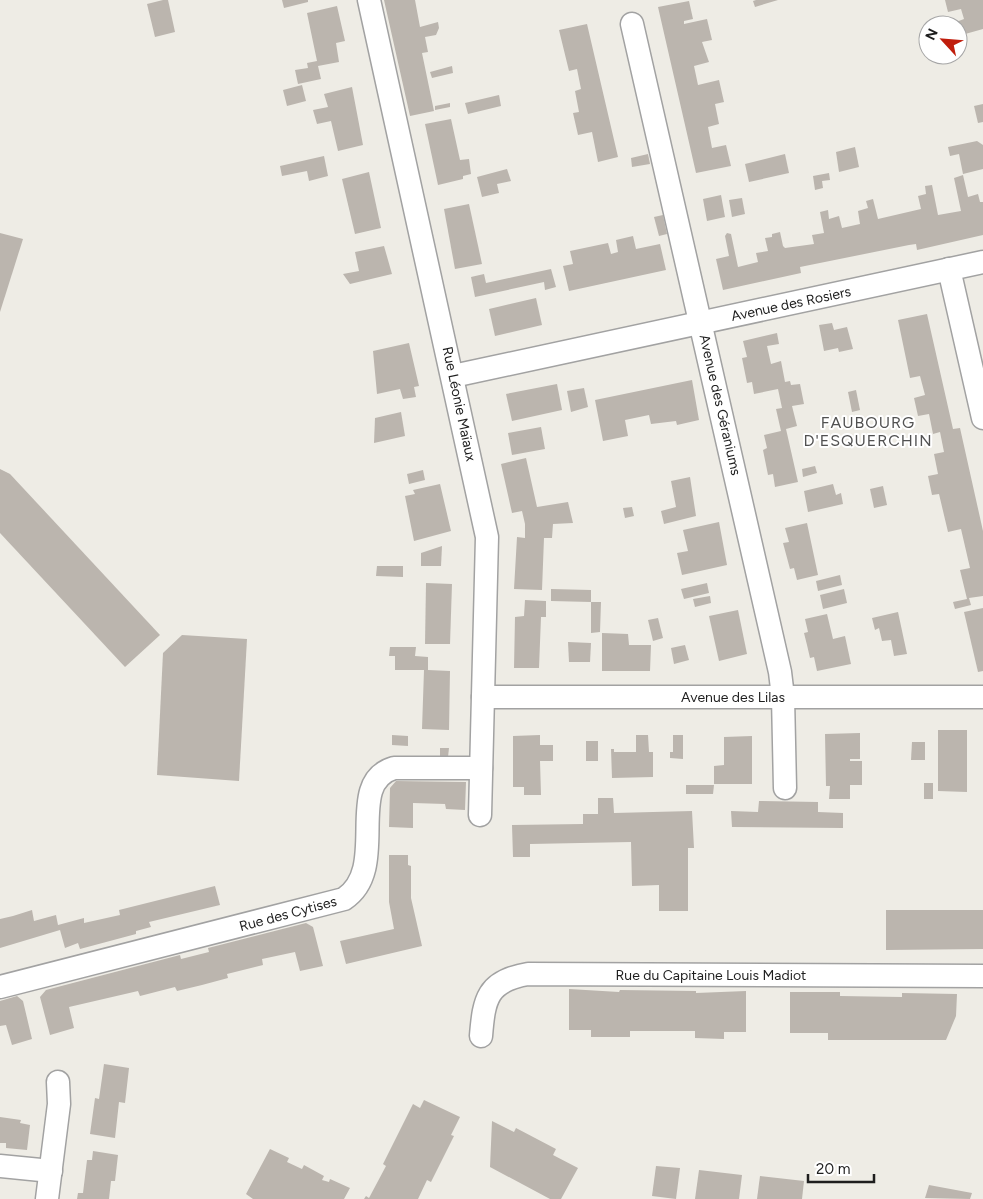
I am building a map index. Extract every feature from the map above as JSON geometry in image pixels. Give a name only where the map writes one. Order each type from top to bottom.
[{"type":"street","name":"Rue Léonie Maïaux","points":[[369,0],[487,537],[480,815]]},
{"type":"street","name":"Avenue des Géraniums","points":[[632,24],[780,672],[783,697],[785,788]]},
{"type":"street","name":"Avenue des Rosiers","points":[[453,376],[702,324],[983,262]]},
{"type":"street","points":[[949,269],[983,418]]},
{"type":"street","name":"Avenue des Lilas","points":[[483,697],[983,697]]},
{"type":"street","name":"Rue des Cytises","points":[[0,987],[344,899],[359,886],[363,878],[367,861],[370,793],[381,773],[394,768],[481,768]]},
{"type":"street","name":"Rue du Capitaine Louis Madiot","points":[[481,1036],[483,1009],[486,998],[494,988],[514,976],[528,974],[983,976]]},
{"type":"street","points":[[47,1199],[60,1104],[58,1082]]},
{"type":"street","points":[[0,1166],[51,1171]]},
{"type":"building","points":[[168,0],[175,32],[155,37],[147,4]]},
{"type":"building","points":[[282,0],[308,0],[308,2],[284,8]]},
{"type":"building","points":[[384,0],[415,0],[420,27],[438,22],[439,28],[436,35],[425,37],[428,52],[422,53],[434,111],[410,116]]},
{"type":"building","points":[[778,0],[755,7],[753,1]]},
{"type":"building","points":[[945,0],[983,0],[983,29],[968,33],[968,15],[963,15],[961,9],[948,12]]},
{"type":"building","points":[[689,1],[693,19],[684,21],[684,24],[707,19],[712,40],[702,42],[709,62],[694,66],[698,85],[719,80],[724,102],[715,104],[719,124],[708,127],[712,148],[726,145],[731,166],[696,173],[658,7]]},
{"type":"building","points":[[337,6],[345,41],[336,43],[339,62],[318,66],[321,79],[298,84],[295,70],[308,68],[307,63],[317,61],[307,13]]},
{"type":"building","points":[[587,24],[618,157],[598,162],[592,132],[578,135],[573,113],[579,112],[575,91],[581,89],[577,69],[569,71],[559,30]]},
{"type":"building","points":[[452,66],[453,73],[432,78],[430,72]]},
{"type":"building","points":[[302,85],[306,101],[287,106],[283,90]]},
{"type":"building","points":[[352,87],[363,145],[338,151],[331,121],[317,124],[313,110],[328,107],[324,94]]},
{"type":"building","points":[[499,95],[501,106],[468,114],[465,103]]},
{"type":"building","points":[[450,103],[450,107],[435,110],[435,106]]},
{"type":"building","points":[[983,104],[983,122],[978,123],[974,106]]},
{"type":"building","points":[[451,119],[460,160],[469,159],[471,174],[463,176],[463,179],[438,185],[425,124]]},
{"type":"building","points":[[977,141],[983,145],[983,169],[963,174],[959,154],[950,156],[948,147]]},
{"type":"building","points":[[855,147],[859,167],[839,172],[836,152]]},
{"type":"building","points":[[648,154],[650,164],[632,167],[631,158]]},
{"type":"building","points":[[785,154],[789,173],[749,182],[745,164]]},
{"type":"building","points":[[324,156],[328,176],[309,181],[307,171],[282,176],[280,166]]},
{"type":"building","points":[[507,169],[511,181],[497,184],[499,193],[482,197],[477,177]]},
{"type":"building","points":[[369,172],[381,228],[355,234],[342,179]]},
{"type":"building","points":[[829,173],[830,180],[822,181],[823,188],[815,190],[813,176]]},
{"type":"building","points":[[963,175],[968,197],[978,194],[980,202],[983,202],[983,235],[917,250],[916,244],[909,245],[800,267],[801,273],[723,290],[716,259],[729,256],[725,236],[727,233],[731,234],[738,267],[758,262],[756,253],[768,251],[765,238],[772,237],[772,234],[780,232],[785,248],[814,244],[812,235],[824,233],[820,212],[828,210],[829,219],[839,216],[842,228],[860,224],[858,211],[868,208],[866,201],[873,199],[878,219],[921,209],[918,196],[926,194],[925,186],[932,185],[938,215],[961,211],[954,178]]},
{"type":"building","points":[[721,195],[725,217],[707,221],[703,199]]},
{"type":"building","points":[[742,198],[745,214],[732,217],[729,200]]},
{"type":"building","points":[[469,204],[482,264],[455,269],[444,209]]},
{"type":"building","points":[[663,215],[667,234],[659,236],[654,217]]},
{"type":"building","points":[[0,233],[23,239],[0,312]]},
{"type":"building","points":[[633,236],[636,249],[660,244],[666,270],[569,291],[563,266],[573,264],[570,251],[608,243],[611,254],[618,252],[616,240]]},
{"type":"building","points":[[384,246],[392,274],[350,284],[343,274],[359,271],[355,252]]},
{"type":"building","points":[[551,269],[556,287],[545,290],[544,282],[475,297],[471,277],[484,274],[486,283]]},
{"type":"building","points":[[536,298],[542,325],[495,336],[489,309]]},
{"type":"building","points":[[927,314],[953,429],[960,428],[983,531],[983,596],[969,598],[971,605],[955,609],[953,602],[967,599],[960,570],[970,568],[961,529],[948,532],[939,494],[932,495],[928,476],[938,474],[934,454],[944,452],[940,432],[933,434],[929,414],[918,416],[914,398],[925,395],[920,376],[910,378],[898,320]]},
{"type":"building","points":[[832,323],[834,330],[847,327],[853,349],[839,352],[838,348],[824,351],[819,325]]},
{"type":"building","points":[[777,333],[779,344],[767,346],[771,364],[781,361],[785,382],[790,381],[791,385],[800,384],[804,404],[792,406],[797,426],[786,429],[798,482],[775,487],[773,474],[768,475],[763,450],[767,448],[764,435],[781,431],[776,409],[782,408],[778,389],[754,394],[752,382],[747,383],[742,358],[747,357],[743,341]]},
{"type":"building","points":[[409,343],[419,386],[414,387],[416,397],[403,399],[400,389],[377,394],[373,351]]},
{"type":"building","points":[[692,380],[699,420],[677,425],[676,421],[651,424],[649,415],[625,420],[628,436],[603,441],[595,400]]},
{"type":"building","points":[[557,384],[562,410],[512,421],[506,394]]},
{"type":"building","points":[[584,388],[588,407],[571,412],[567,391]]},
{"type":"building","points":[[856,390],[860,410],[852,412],[848,392]]},
{"type":"building","points":[[401,412],[405,436],[374,443],[375,418]]},
{"type":"building","points":[[541,427],[545,449],[512,455],[508,433]]},
{"type":"building","points":[[526,458],[537,507],[568,502],[573,523],[553,524],[552,538],[544,538],[542,590],[514,589],[517,537],[525,538],[525,524],[522,511],[512,513],[501,464]]},
{"type":"building","points":[[815,466],[817,473],[803,477],[802,469]]},
{"type":"building","points":[[0,469],[10,474],[160,635],[125,667],[0,533]]},
{"type":"building","points":[[423,470],[425,480],[409,484],[407,474]]},
{"type":"building","points":[[690,477],[696,516],[664,524],[661,511],[676,507],[671,481]]},
{"type":"building","points":[[440,484],[451,531],[414,541],[405,496],[415,494],[413,490]]},
{"type":"building","points":[[833,484],[836,495],[841,493],[843,504],[808,512],[804,491]]},
{"type":"building","points":[[883,486],[887,505],[874,508],[870,489]]},
{"type":"building","points":[[632,507],[634,516],[625,518],[623,508]]},
{"type":"building","points":[[719,522],[727,565],[682,575],[677,553],[688,551],[683,530]]},
{"type":"building","points":[[807,523],[818,575],[797,580],[794,568],[790,569],[783,543],[789,542],[785,528]]},
{"type":"building","points":[[442,546],[441,566],[421,566],[421,553]]},
{"type":"building","points":[[377,566],[403,566],[403,577],[376,576]]},
{"type":"building","points":[[840,575],[842,585],[818,591],[816,581]]},
{"type":"building","points":[[426,583],[452,584],[450,644],[425,644]]},
{"type":"building","points":[[707,583],[709,593],[684,599],[681,589]]},
{"type":"building","points":[[551,589],[591,590],[591,602],[551,601]]},
{"type":"building","points":[[844,589],[847,603],[823,609],[820,595]]},
{"type":"building","points":[[710,596],[711,603],[695,607],[693,599]]},
{"type":"building","points":[[525,600],[546,601],[546,617],[541,617],[539,668],[514,668],[515,617],[524,616]]},
{"type":"building","points":[[591,602],[601,602],[600,632],[591,633]]},
{"type":"building","points":[[983,608],[983,671],[978,672],[964,612]]},
{"type":"building","points":[[738,610],[747,654],[719,661],[709,616]]},
{"type":"building","points":[[898,612],[907,654],[894,656],[891,640],[882,641],[879,628],[875,630],[872,618]]},
{"type":"building","points":[[827,614],[833,639],[845,636],[851,664],[817,671],[814,657],[810,658],[804,633],[808,632],[805,619]]},
{"type":"building","points":[[658,618],[663,638],[653,641],[648,620]]},
{"type":"building","points":[[602,633],[628,634],[629,645],[651,645],[650,671],[602,671]]},
{"type":"building","points":[[182,635],[247,639],[239,781],[157,775],[163,653]]},
{"type":"building","points":[[568,642],[591,643],[590,662],[569,662]]},
{"type":"building","points":[[685,645],[689,660],[674,664],[671,648]]},
{"type":"building","points":[[390,647],[416,647],[415,656],[428,657],[428,670],[450,671],[449,730],[422,729],[424,670],[395,670],[395,656],[389,656]]},
{"type":"building","points":[[938,730],[967,730],[967,792],[938,791]]},
{"type":"building","points":[[860,733],[860,759],[850,759],[850,761],[862,761],[862,785],[850,785],[850,799],[829,799],[830,786],[826,786],[825,734]]},
{"type":"building","points":[[392,735],[408,736],[408,746],[392,745]]},
{"type":"building","points":[[540,735],[540,745],[553,745],[553,761],[540,761],[541,795],[524,795],[524,787],[513,787],[513,736]]},
{"type":"building","points":[[636,735],[648,735],[649,752],[653,752],[653,777],[612,778],[611,749],[614,749],[614,752],[636,752]]},
{"type":"building","points":[[673,735],[683,735],[683,759],[670,758],[670,752],[673,752]]},
{"type":"building","points":[[752,736],[752,784],[714,784],[714,766],[724,765],[724,737]]},
{"type":"building","points":[[586,741],[598,741],[598,761],[586,761]]},
{"type":"building","points":[[912,742],[925,742],[925,760],[911,760]]},
{"type":"building","points":[[440,748],[449,748],[448,757],[440,757]]},
{"type":"building","points":[[396,781],[466,782],[465,810],[446,809],[445,804],[413,803],[413,828],[389,827],[390,788]]},
{"type":"building","points":[[924,783],[933,783],[933,799],[924,799]]},
{"type":"building","points":[[686,785],[714,785],[713,794],[686,794]]},
{"type":"building","points":[[598,798],[613,798],[614,813],[692,811],[694,848],[688,848],[688,911],[659,911],[659,885],[632,886],[631,842],[530,844],[530,857],[513,857],[512,825],[583,824],[583,814],[598,814]]},
{"type":"building","points":[[759,801],[818,802],[818,812],[843,813],[843,828],[732,827],[731,811],[758,812]]},
{"type":"building","points":[[389,855],[408,855],[408,865],[411,866],[411,898],[422,946],[346,964],[340,941],[394,929],[389,902]]},
{"type":"building","points":[[215,886],[220,905],[149,922],[151,927],[136,931],[136,934],[80,949],[78,943],[65,948],[60,930],[0,948],[0,919],[32,910],[34,921],[56,915],[58,925],[84,918],[84,923],[120,915],[119,910]]},
{"type":"building","points":[[886,910],[983,910],[983,949],[886,950]]},
{"type":"building","points":[[306,923],[313,927],[323,966],[300,971],[295,952],[262,959],[263,965],[227,974],[228,978],[202,985],[177,991],[175,987],[140,996],[138,991],[69,1007],[74,1028],[50,1035],[40,997],[46,990],[180,955],[181,959],[209,952],[208,948]]},
{"type":"building","points":[[569,989],[619,992],[620,990],[696,991],[696,993],[746,991],[746,1032],[724,1032],[724,1039],[695,1038],[695,1031],[630,1031],[630,1037],[591,1037],[591,1030],[569,1030]]},
{"type":"building","points":[[790,992],[840,992],[840,996],[902,997],[902,993],[957,994],[956,1016],[946,1040],[828,1040],[828,1033],[790,1033]]},
{"type":"building","points":[[17,996],[23,1001],[32,1039],[12,1045],[6,1025],[0,1026],[0,1001]]},
{"type":"building","points":[[104,1064],[129,1068],[125,1103],[119,1102],[115,1138],[90,1134],[95,1098],[99,1099]]},
{"type":"building","points":[[424,1100],[460,1117],[451,1135],[454,1136],[431,1182],[427,1180],[418,1199],[364,1199],[366,1196],[369,1198],[386,1166],[383,1164],[413,1104],[420,1108]]},
{"type":"building","points":[[0,1117],[21,1120],[20,1123],[30,1125],[27,1150],[6,1148],[6,1143],[0,1143]]},
{"type":"building","points":[[492,1121],[514,1132],[516,1128],[556,1149],[553,1155],[578,1168],[561,1199],[550,1199],[490,1167]]},
{"type":"building","points":[[270,1149],[289,1158],[287,1162],[302,1169],[304,1165],[324,1176],[322,1180],[329,1182],[330,1179],[350,1188],[344,1199],[253,1199],[246,1194]]},
{"type":"building","points":[[93,1151],[118,1155],[115,1181],[111,1181],[109,1199],[77,1199],[78,1193],[83,1193],[87,1160],[92,1160]]},
{"type":"building","points":[[656,1166],[680,1168],[676,1199],[652,1196]]},
{"type":"building","points":[[699,1170],[742,1175],[739,1199],[695,1199]]},
{"type":"building","points":[[760,1176],[804,1181],[802,1199],[757,1199]]},
{"type":"building","points":[[929,1185],[972,1193],[970,1199],[925,1198]]},
{"type":"district","name":"FAUBOURG D'ESQUERCHIN","points":[[868,431]]}]
